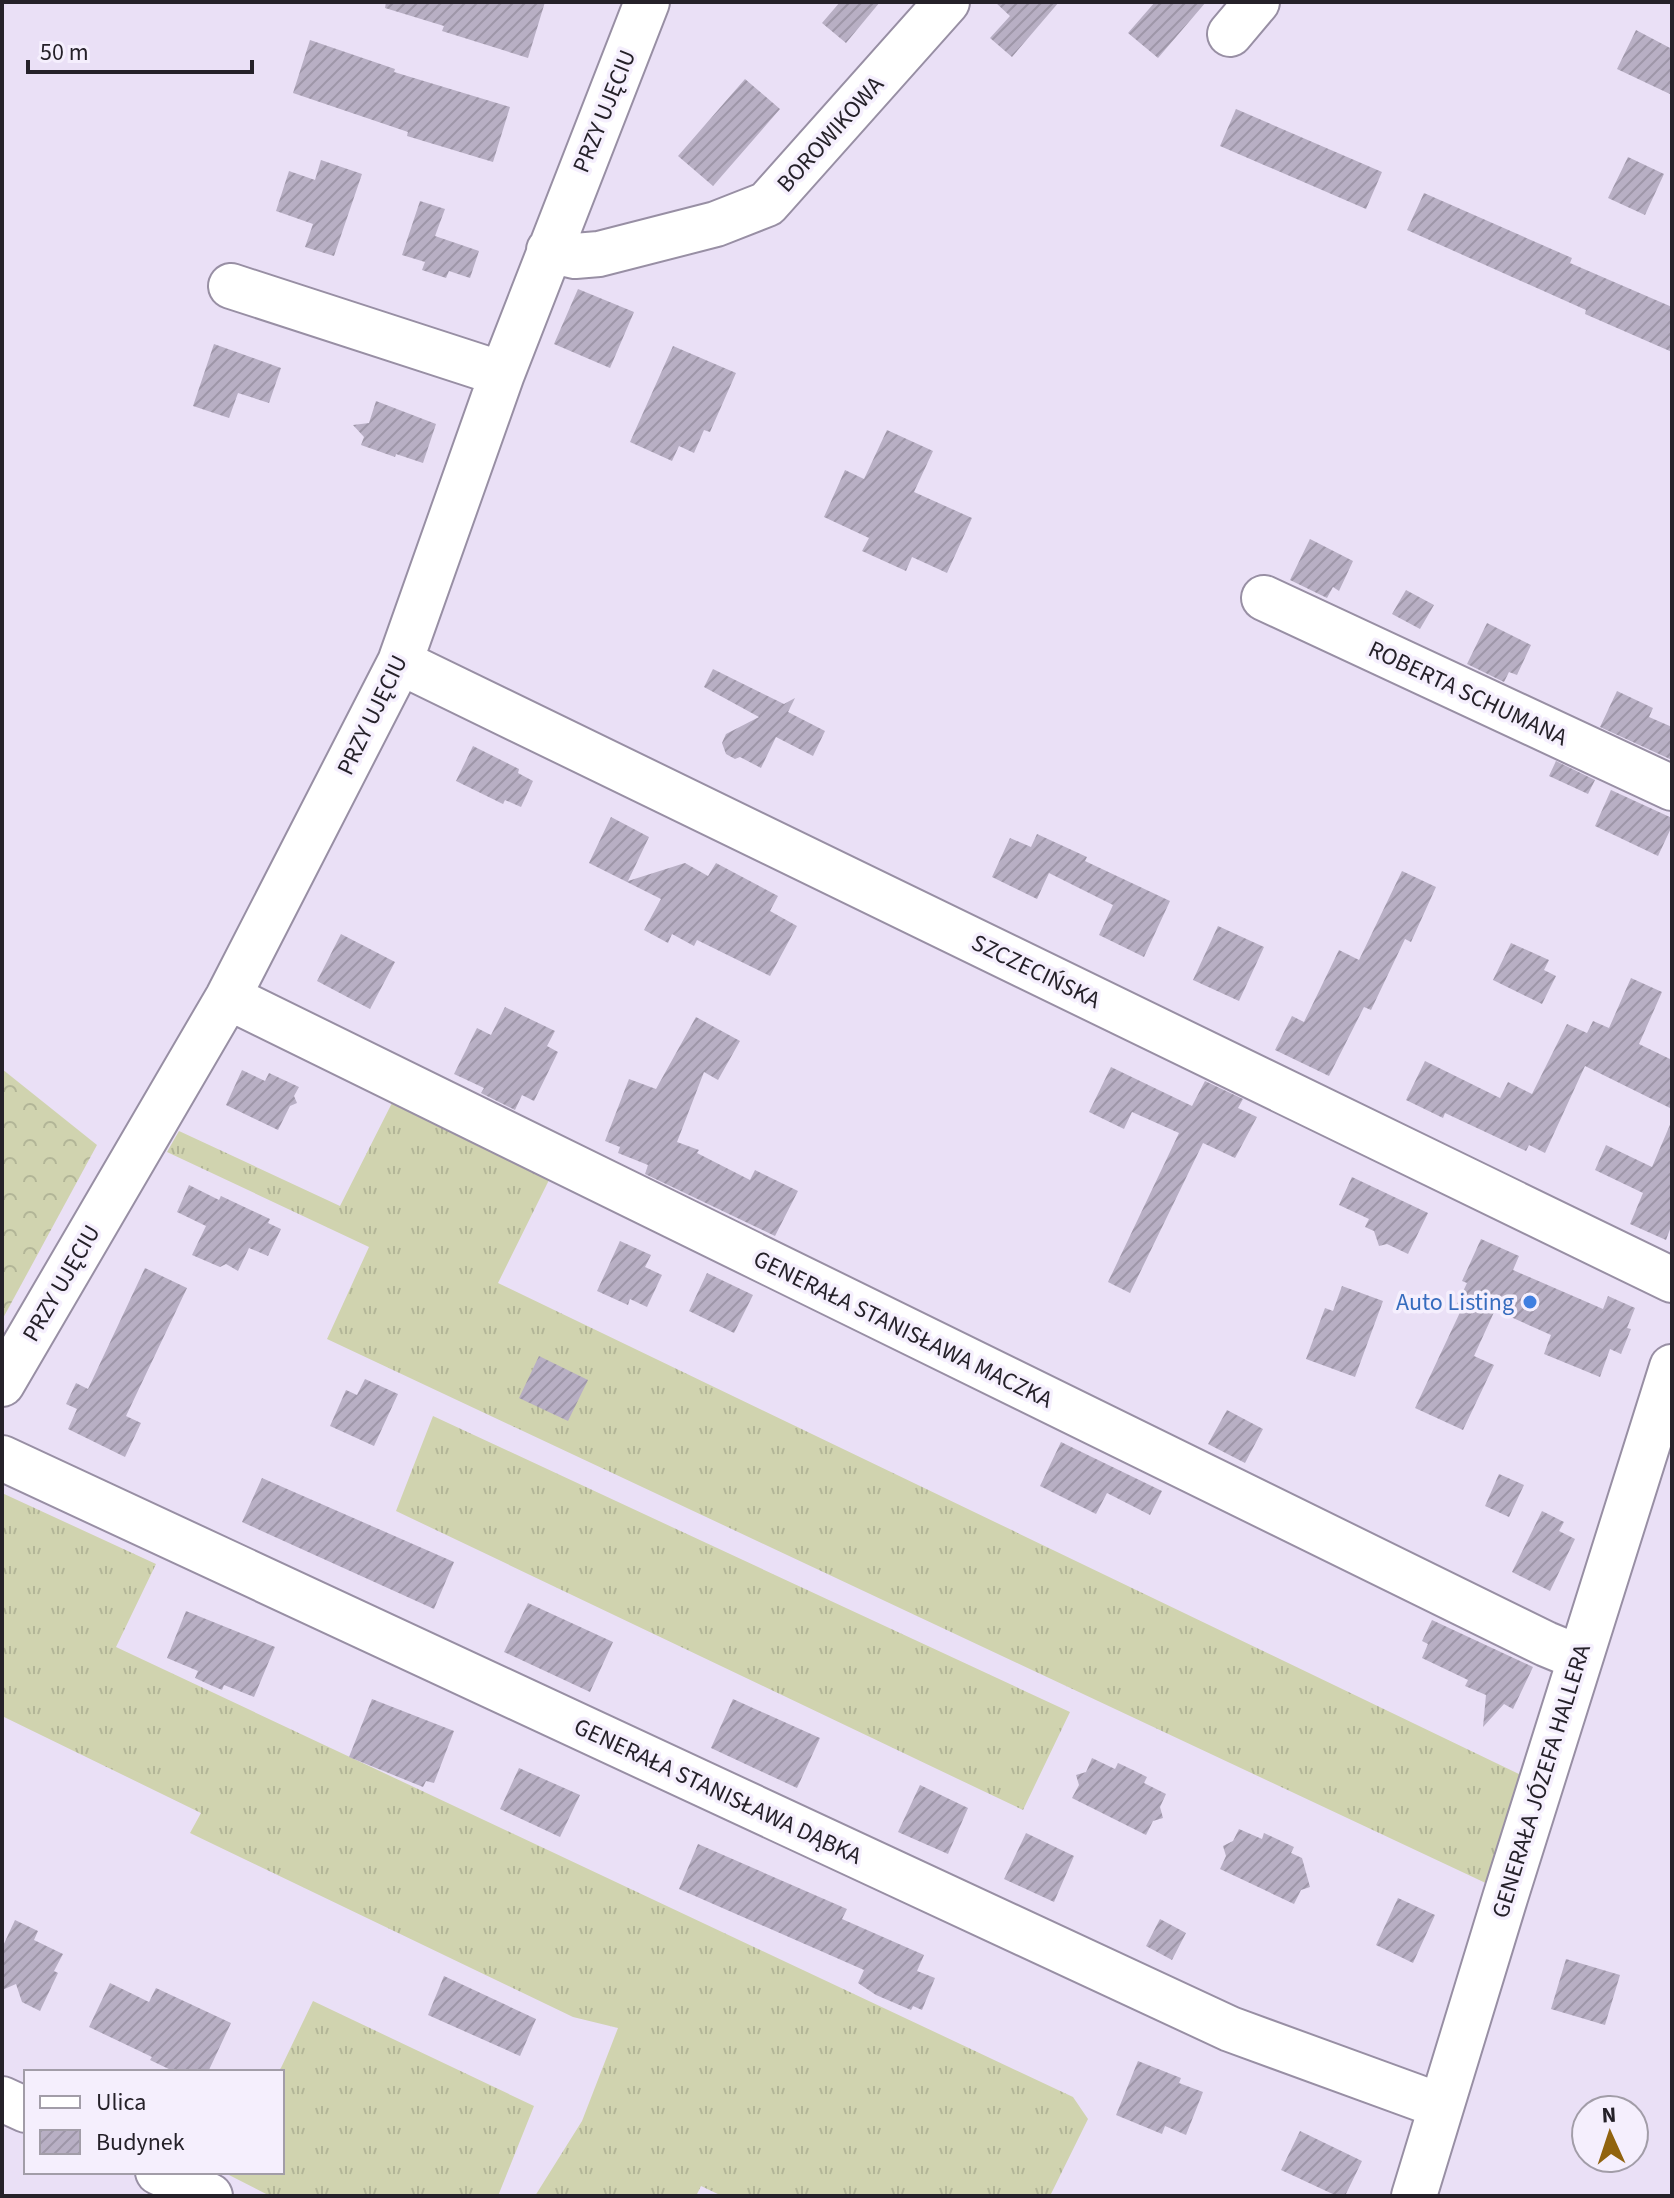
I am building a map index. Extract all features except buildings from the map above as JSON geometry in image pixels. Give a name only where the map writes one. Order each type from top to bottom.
[{"type":"street","name":"PRZY UJĘCIU","points":[[2,1384],[228,997],[400,662],[502,374],[647,2]]},
{"type":"street","name":"BOROWIKOWA","points":[[549,250],[575,256],[599,254],[716,224],[767,204],[947,2]]},
{"type":"street","points":[[231,286],[502,374]]},
{"type":"street","name":"ROBERTA SCHUMANA","points":[[1264,598],[1672,788]]},
{"type":"street","name":"SZCZECIŃSKA","points":[[400,662],[1672,1280]]},
{"type":"street","name":"GENERAŁA STANISŁAWA MACZKA","points":[[228,997],[1580,1658]]},
{"type":"street","name":"GENERAŁA JÓZEFA HALLERA","points":[[1414,2196],[1672,1367]]},
{"type":"street","name":"GENERAŁA STANISŁAWA DĄBKA","points":[[2,1458],[1216,2023],[1441,2106]]},
{"type":"street","points":[[2,2099],[24,2109]]},
{"type":"street","points":[[162,2174],[210,2196]]},
{"type":"green space","points":[[2,1069],[97,1145],[2,1320]]},
{"type":"green space","points":[[393,1101],[550,1178],[498,1283],[1521,1775],[1492,1886],[327,1339],[369,1247],[167,1152],[179,1131],[340,1206]]},
{"type":"green space","points":[[433,1416],[1070,1712],[1023,1810],[396,1511]]},
{"type":"green space","points":[[2,1493],[156,1564],[116,1647],[1073,2097],[1088,2119],[1050,2196],[722,2196],[701,2186],[696,2196],[535,2196],[582,2121],[618,2028],[573,2017],[190,1833],[201,1813],[2,1716]]},
{"type":"green space","points":[[313,2001],[534,2106],[498,2196],[270,2196],[229,2175],[284,2174],[284,2070],[280,2070]]},
{"type":"place","name":"Auto Listing","points":[[1530,1302]]}]
